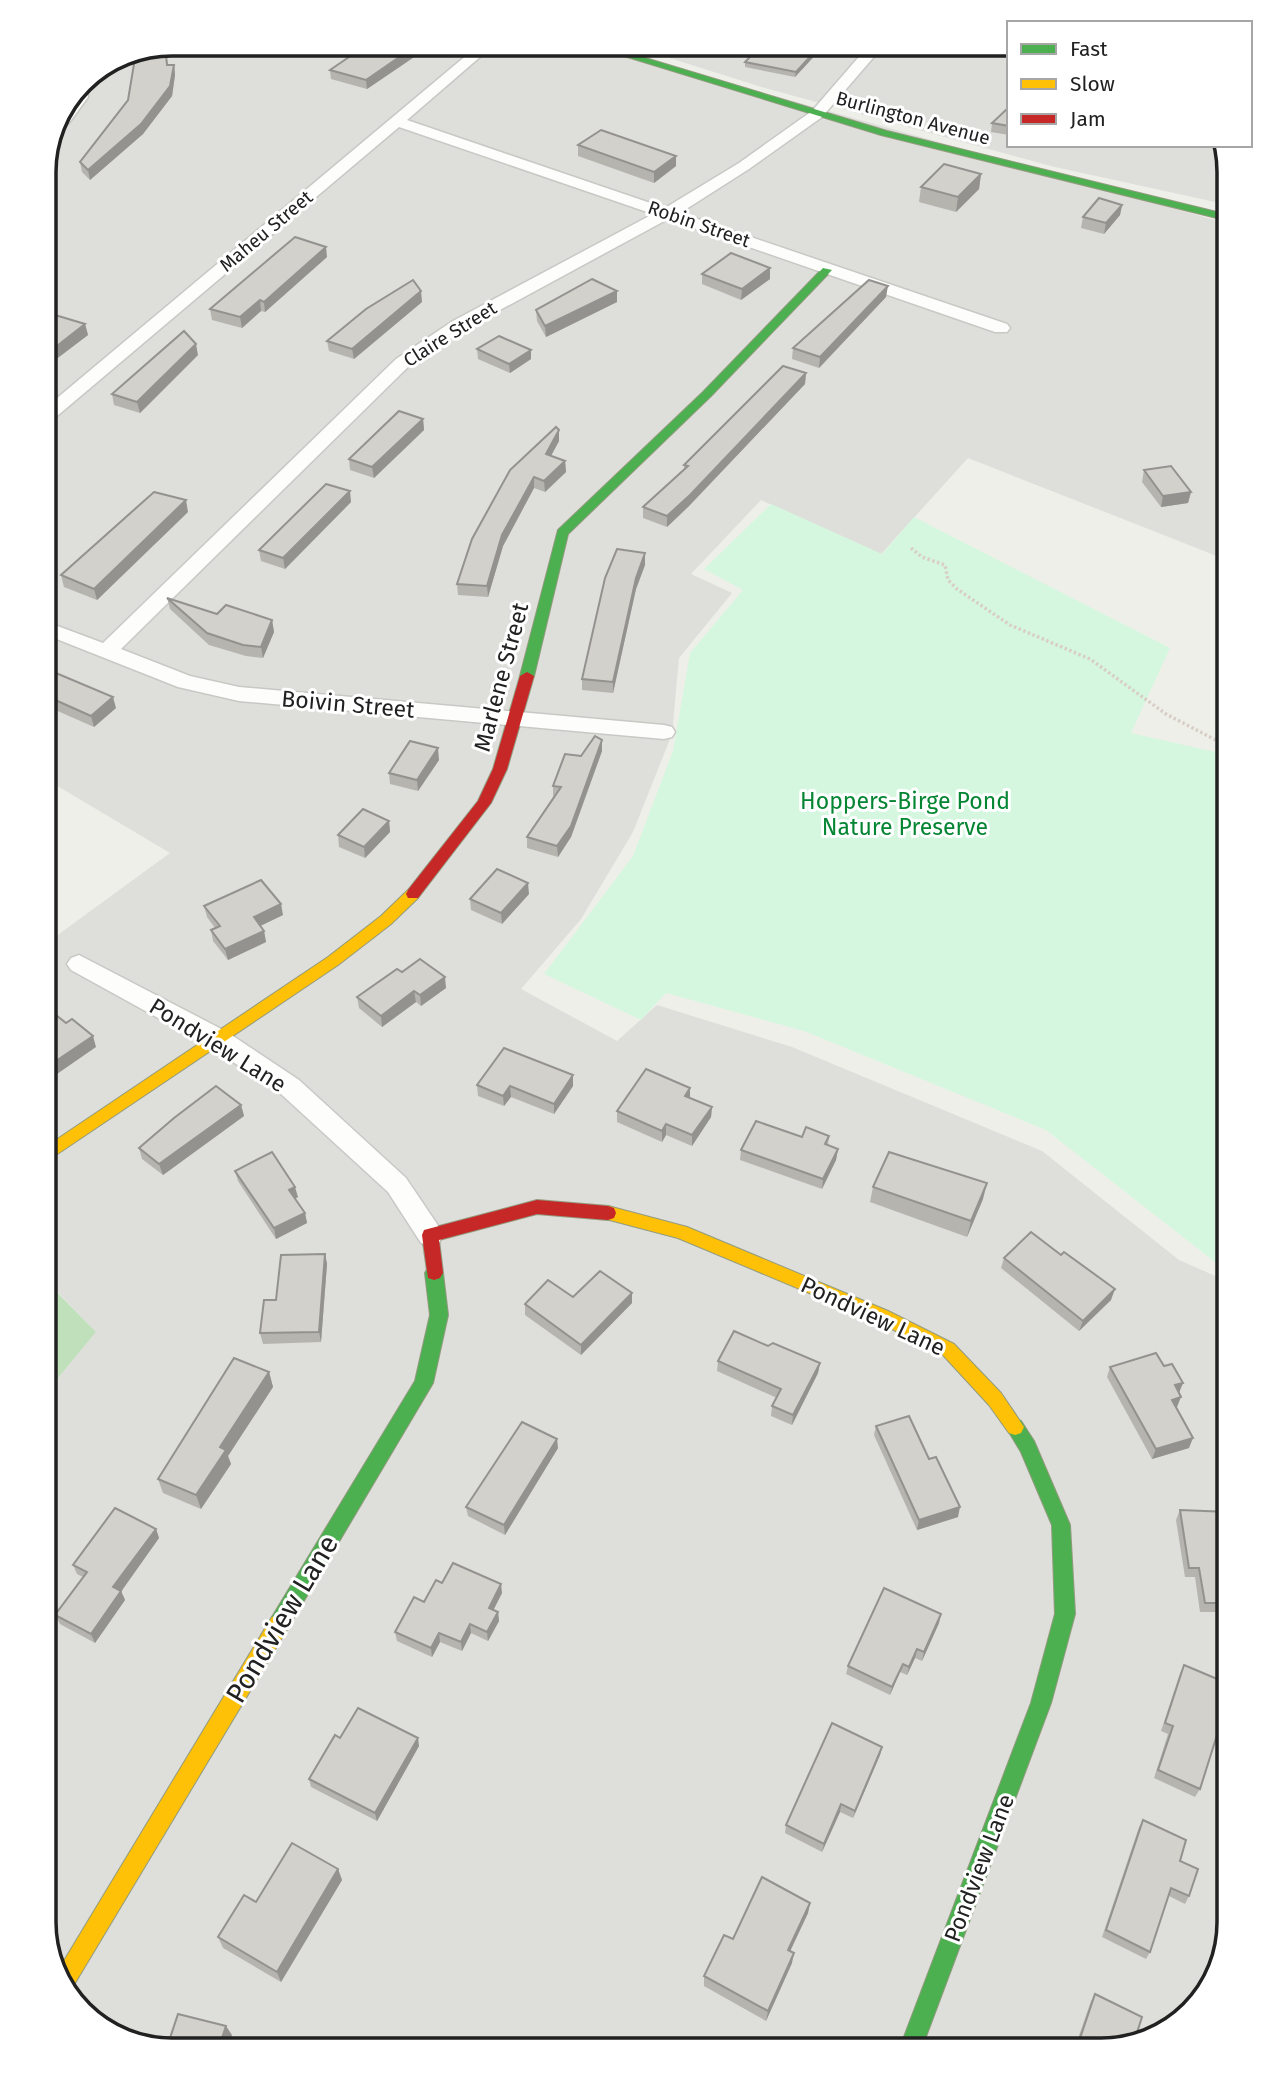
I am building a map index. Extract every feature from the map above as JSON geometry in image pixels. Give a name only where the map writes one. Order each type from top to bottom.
[{"type":"street","name":"Maheu Street","points":[[56,408],[474,56]]},
{"type":"street","name":"Burlington Avenue","points":[[629,56],[817,114],[973,157],[1217,215]]},
{"type":"street","name":"Claire Street","points":[[106,652],[402,363],[459,325],[667,213],[744,166],[817,114],[868,56]]},
{"type":"street","name":"Robin Street","points":[[397,121],[1001,328]]},
{"type":"street","name":"Marlene Street","points":[[56,1148],[333,961],[386,920],[415,892],[484,803],[500,769],[517,718],[562,533],[707,394],[827,270]]},
{"type":"street","name":"Boivin Street","points":[[56,632],[186,682],[239,694],[664,732]]},
{"type":"street","name":"Pondview Lane","points":[[69,1974],[424,1383],[439,1315],[429,1235],[397,1185],[290,1087],[218,1040],[79,964]]},
{"type":"street","name":"Pondview Lane","points":[[429,1235],[537,1207],[615,1214],[681,1232],[882,1315],[948,1349],[995,1399],[1028,1447],[1061,1525],[1065,1614],[1041,1703],[915,2038]]},
{"type":"path","points":[[911,548],[922,557],[945,565],[948,580],[957,589],[1010,625],[1090,659],[1166,713],[1217,741]]},
{"type":"shaded area","points":[[172,56],[634,56],[1217,221],[1217,556],[968,458],[881,554],[761,500],[691,574],[732,593],[679,658],[672,734],[633,832],[581,919],[521,989],[617,1041],[657,1005],[792,1047],[1042,1151],[1179,1260],[1217,1277],[1217,1922],[1208,1966],[1193,1993],[1177,2009],[1138,2032],[1101,2038],[165,2038],[149,2036],[121,2026],[85,1998],[68,1973],[60,1952],[56,1922],[56,1380],[96,1332],[56,1290],[56,936],[170,853],[56,785],[56,165],[60,142],[80,101],[114,72],[135,62]]},
{"type":"shaded area","points":[[663,56],[1007,56],[1007,147],[1214,147],[1217,202],[1055,167],[765,88]]},
{"type":"green space","name":"Hoppers-Birge Pond Nature Preserve","points":[[771,504],[882,554],[914,517],[1170,648],[1131,733],[1217,752],[1217,1264],[1046,1130],[804,1031],[666,993],[641,1020],[544,974],[633,856],[673,751],[690,653],[743,590],[704,569]]},
{"type":"green space","points":[[56,1291],[96,1332],[56,1380]]},
{"type":"building","points":[[166,56],[167,65],[174,65],[170,86],[141,124],[88,170],[80,162],[128,100],[134,62]]},
{"type":"building","points":[[350,56],[401,56],[366,80],[330,70]]},
{"type":"building","points":[[751,56],[811,56],[796,72],[745,62]]},
{"type":"building","points":[[1007,109],[1007,126],[992,123]]},
{"type":"building","points":[[601,130],[676,156],[654,172],[578,145]]},
{"type":"building","points":[[944,164],[981,174],[958,197],[921,187]]},
{"type":"building","points":[[1099,198],[1122,205],[1106,223],[1083,217]]},
{"type":"building","points":[[295,237],[326,247],[264,302],[260,300],[240,317],[210,309]]},
{"type":"building","points":[[731,253],[770,268],[742,289],[702,274]]},
{"type":"building","points":[[592,279],[617,291],[545,326],[536,310]]},
{"type":"building","points":[[413,280],[421,291],[352,349],[327,341],[366,309]]},
{"type":"building","points":[[869,280],[888,286],[820,357],[793,348]]},
{"type":"building","points":[[56,315],[85,324],[56,347]]},
{"type":"building","points":[[184,331],[196,344],[137,402],[112,394]]},
{"type":"building","points":[[499,336],[531,350],[509,364],[477,349]]},
{"type":"building","points":[[783,366],[806,373],[690,495],[667,516],[643,507],[688,466],[684,465]]},
{"type":"building","points":[[399,411],[423,419],[372,467],[349,459]]},
{"type":"building","points":[[556,427],[559,430],[546,454],[565,461],[544,481],[534,477],[502,535],[487,586],[457,584],[472,539],[510,470]]},
{"type":"building","points":[[1171,466],[1191,492],[1163,496],[1144,470]]},
{"type":"building","points":[[326,484],[350,491],[283,558],[259,550]]},
{"type":"building","points":[[154,492],[186,500],[94,589],[61,575]]},
{"type":"building","points":[[617,549],[645,553],[636,578],[613,682],[582,679],[605,578]]},
{"type":"building","points":[[167,598],[217,614],[226,605],[272,620],[261,647],[243,645],[207,633]]},
{"type":"building","points":[[56,673],[113,697],[91,716],[56,700]]},
{"type":"building","points":[[595,736],[602,740],[571,826],[557,846],[527,837],[561,787],[553,786],[565,754],[581,756]]},
{"type":"building","points":[[410,741],[438,748],[417,780],[389,773]]},
{"type":"building","points":[[363,809],[389,821],[364,847],[338,835]]},
{"type":"building","points":[[497,869],[528,883],[501,913],[470,899]]},
{"type":"building","points":[[261,880],[281,904],[254,917],[264,931],[225,949],[211,930],[220,926],[204,906]]},
{"type":"building","points":[[420,959],[445,977],[420,995],[414,991],[381,1016],[357,997],[397,969],[402,972]]},
{"type":"building","points":[[56,1015],[66,1023],[72,1019],[93,1036],[56,1061]]},
{"type":"building","points":[[504,1048],[573,1075],[554,1104],[510,1086],[503,1096],[477,1085]]},
{"type":"building","points":[[646,1069],[690,1088],[685,1096],[712,1107],[692,1135],[666,1124],[662,1131],[617,1111]]},
{"type":"building","points":[[216,1086],[241,1105],[159,1164],[139,1148],[174,1118]]},
{"type":"building","points":[[756,1121],[802,1137],[806,1127],[829,1136],[825,1144],[838,1149],[823,1179],[741,1150]]},
{"type":"building","points":[[272,1152],[295,1187],[289,1190],[305,1213],[274,1228],[235,1171]]},
{"type":"building","points":[[889,1152],[987,1183],[971,1221],[873,1187]]},
{"type":"building","points":[[1031,1232],[1061,1255],[1064,1252],[1115,1289],[1083,1321],[1004,1258]]},
{"type":"building","points":[[325,1254],[319,1332],[260,1333],[264,1300],[276,1300],[281,1255]]},
{"type":"building","points":[[600,1271],[632,1293],[581,1345],[525,1304],[548,1280],[573,1297]]},
{"type":"building","points":[[734,1331],[768,1346],[773,1343],[820,1363],[793,1415],[772,1406],[781,1389],[718,1361]]},
{"type":"building","points":[[1156,1353],[1164,1366],[1172,1364],[1183,1383],[1175,1385],[1181,1397],[1172,1400],[1193,1438],[1156,1449],[1110,1367]]},
{"type":"building","points":[[234,1358],[269,1372],[220,1447],[226,1450],[196,1495],[158,1479]]},
{"type":"building","points":[[909,1416],[929,1459],[936,1457],[960,1507],[919,1520],[876,1426]]},
{"type":"building","points":[[522,1422],[557,1439],[504,1525],[466,1507]]},
{"type":"building","points":[[115,1508],[156,1529],[113,1587],[121,1591],[91,1634],[56,1616],[87,1572],[73,1565]]},
{"type":"building","points":[[1180,1510],[1217,1512],[1217,1603],[1205,1603],[1199,1568],[1189,1568]]},
{"type":"building","points":[[453,1563],[501,1584],[489,1608],[498,1612],[487,1632],[470,1624],[461,1642],[439,1633],[431,1648],[395,1632],[414,1597],[424,1602],[436,1580],[442,1583]]},
{"type":"building","points":[[884,1588],[941,1614],[924,1652],[917,1649],[909,1667],[903,1664],[892,1687],[848,1666]]},
{"type":"building","points":[[1184,1665],[1217,1679],[1217,1735],[1200,1789],[1158,1770],[1173,1726],[1165,1723]]},
{"type":"building","points":[[358,1708],[418,1738],[375,1813],[309,1779],[335,1735],[340,1738]]},
{"type":"building","points":[[832,1723],[882,1747],[855,1811],[841,1804],[824,1844],[786,1825]]},
{"type":"building","points":[[1143,1820],[1186,1840],[1180,1861],[1198,1869],[1189,1896],[1171,1888],[1150,1952],[1106,1930]]},
{"type":"building","points":[[292,1843],[338,1869],[277,1972],[218,1937],[244,1895],[256,1902]]},
{"type":"building","points":[[762,1877],[810,1903],[788,1950],[794,1953],[768,2011],[704,1976],[724,1935],[733,1939]]},
{"type":"building","points":[[1095,1994],[1142,2017],[1137,2032],[1124,2036],[1080,2038]]},
{"type":"building","points":[[178,2014],[226,2026],[222,2038],[170,2038]]},
{"type":"traffic: fast","points":[[630,56],[884,133],[1217,215]]},
{"type":"traffic: fast","points":[[527,676],[562,533],[707,394],[827,270]]},
{"type":"traffic: fast","points":[[279,1624],[424,1383],[439,1315],[434,1273]]},
{"type":"traffic: fast","points":[[915,2038],[1041,1703],[1065,1614],[1061,1525],[1028,1447],[1015,1427]]},
{"type":"traffic: slow","points":[[56,1148],[333,961],[386,920],[413,894]]},
{"type":"traffic: slow","points":[[608,1213],[681,1232],[882,1316],[948,1349],[995,1399],[1015,1427]]},
{"type":"traffic: slow","points":[[69,1974],[279,1624]]},
{"type":"traffic: jam","points":[[413,894],[484,803],[500,769],[527,676]]},
{"type":"traffic: jam","points":[[434,1273],[430,1235],[537,1207],[608,1213]]}]
